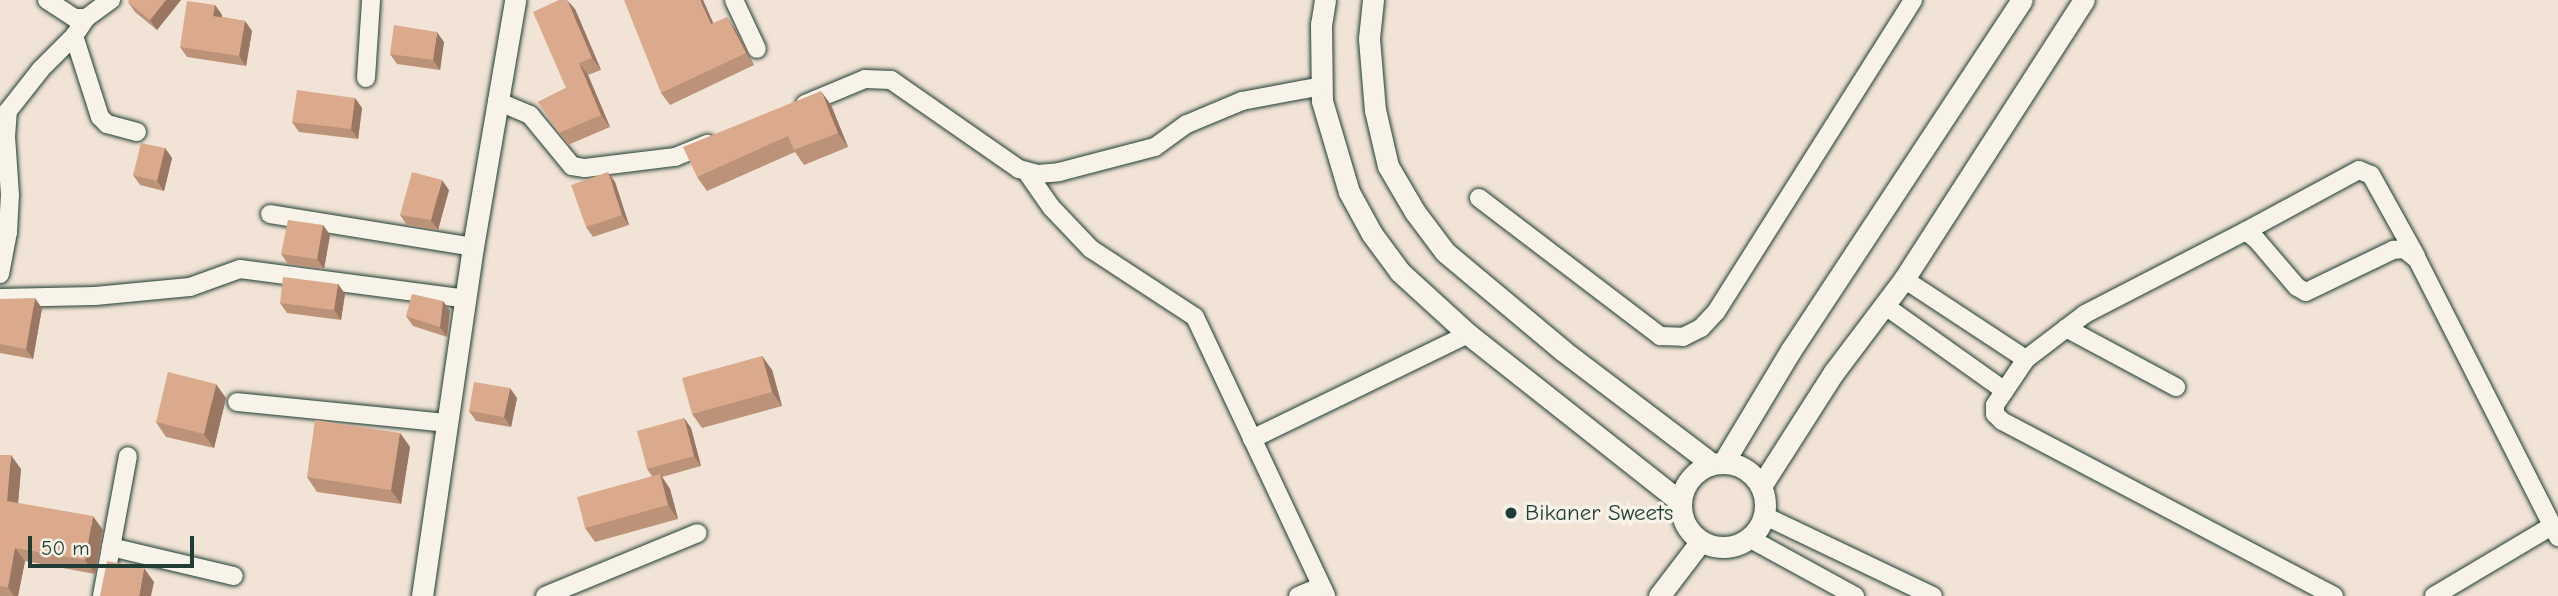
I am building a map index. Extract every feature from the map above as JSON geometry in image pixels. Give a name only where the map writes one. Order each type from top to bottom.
[{"type":"street","points":[[47,0],[75,18],[86,18]]},
{"type":"street","points":[[0,274],[8,232],[10,195],[3,137],[8,111],[41,69],[74,36],[86,18],[111,0]]},
{"type":"street","points":[[366,78],[371,0]]},
{"type":"street","points":[[422,596],[473,247],[515,0]]},
{"type":"street","points":[[734,0],[757,49]]},
{"type":"street","points":[[1325,0],[1321,24],[1322,101],[1349,192],[1373,234],[1400,272],[1468,334],[1681,502]]},
{"type":"street","points":[[1373,0],[1369,39],[1375,110],[1388,166],[1415,212],[1445,252],[1562,350],[1718,463],[1745,469],[1761,486],[1766,506],[1765,516],[1749,538],[1725,547],[1701,541],[1684,523],[1681,502],[1687,482],[1703,468],[1718,463],[2022,0]]},
{"type":"street","points":[[1479,198],[1660,336],[1683,337],[1701,328],[1723,302],[1913,0]]},
{"type":"street","points":[[1761,486],[1833,372],[1904,279],[2084,0]]},
{"type":"street","points":[[74,36],[100,117],[107,124],[137,132]]},
{"type":"street","points":[[789,110],[865,79],[891,80],[953,126],[1026,171],[1038,174],[1059,173],[1127,157],[1155,147],[1208,113],[1241,101],[1322,86]]},
{"type":"street","points":[[497,101],[530,115],[541,124],[563,159],[572,166],[585,168],[675,157],[726,136]]},
{"type":"street","points":[[2334,596],[2001,421],[1994,410],[2026,359],[2084,314],[2359,170],[2371,175],[2417,259],[2555,531],[2434,596]]},
{"type":"street","points":[[1026,171],[1051,206],[1091,249],[1195,317],[1323,591],[1298,596]]},
{"type":"street","points":[[270,214],[473,247]]},
{"type":"street","points":[[2246,231],[2303,291],[2310,291],[2393,250],[2404,249],[2417,259]]},
{"type":"street","points":[[0,298],[95,296],[190,288],[240,269],[467,299]]},
{"type":"street","points":[[1904,279],[2026,359]]},
{"type":"street","points":[[1884,305],[2005,391]]},
{"type":"street","points":[[2066,328],[2176,387]]},
{"type":"street","points":[[1252,439],[1468,334]]},
{"type":"street","points":[[237,402],[447,423]]},
{"type":"street","points":[[102,596],[128,456]]},
{"type":"street","points":[[1765,516],[1933,596]]},
{"type":"street","points":[[545,596],[698,533]]},
{"type":"street","points":[[1749,538],[1856,596]]},
{"type":"street","points":[[1659,596],[1701,541]]},
{"type":"street","points":[[111,547],[234,576]]},
{"type":"building","points":[[166,0],[150,20],[128,2]]},
{"type":"building","points":[[559,0],[567,0],[592,58],[579,63],[601,115],[559,133],[538,102],[566,88],[533,12]]},
{"type":"building","points":[[624,0],[700,0],[711,24],[727,17],[746,53],[661,93]]},
{"type":"building","points":[[187,1],[215,5],[213,16],[245,21],[239,56],[180,47]]},
{"type":"building","points":[[394,25],[437,32],[433,60],[390,54]]},
{"type":"building","points":[[297,90],[355,98],[351,129],[292,122]]},
{"type":"building","points":[[821,91],[838,133],[794,150],[788,136],[697,177],[683,147]]},
{"type":"building","points":[[141,143],[165,148],[157,181],[133,175]]},
{"type":"building","points":[[412,172],[442,180],[431,220],[400,215]]},
{"type":"building","points":[[608,172],[622,215],[586,227],[571,185]]},
{"type":"building","points":[[288,220],[323,225],[317,259],[281,254]]},
{"type":"building","points":[[283,277],[338,284],[334,310],[280,303]]},
{"type":"building","points":[[412,294],[443,301],[440,327],[406,316]]},
{"type":"building","points":[[35,298],[26,349],[0,344],[0,299]]},
{"type":"building","points":[[762,356],[772,392],[692,414],[682,378]]},
{"type":"building","points":[[168,372],[216,384],[204,434],[156,422]]},
{"type":"building","points":[[474,382],[510,388],[504,417],[469,411]]},
{"type":"building","points":[[684,418],[694,456],[647,469],[637,431]]},
{"type":"building","points":[[315,420],[400,433],[391,490],[307,477]]},
{"type":"building","points":[[0,455],[11,455],[7,501],[93,516],[85,560],[15,548],[8,587],[0,586]]},
{"type":"building","points":[[660,474],[668,505],[585,528],[577,497]]},
{"type":"building","points":[[107,561],[144,568],[139,596],[100,596]]},
{"type":"place","name":"Bikaner Sweets","points":[[1511,513]]}]
